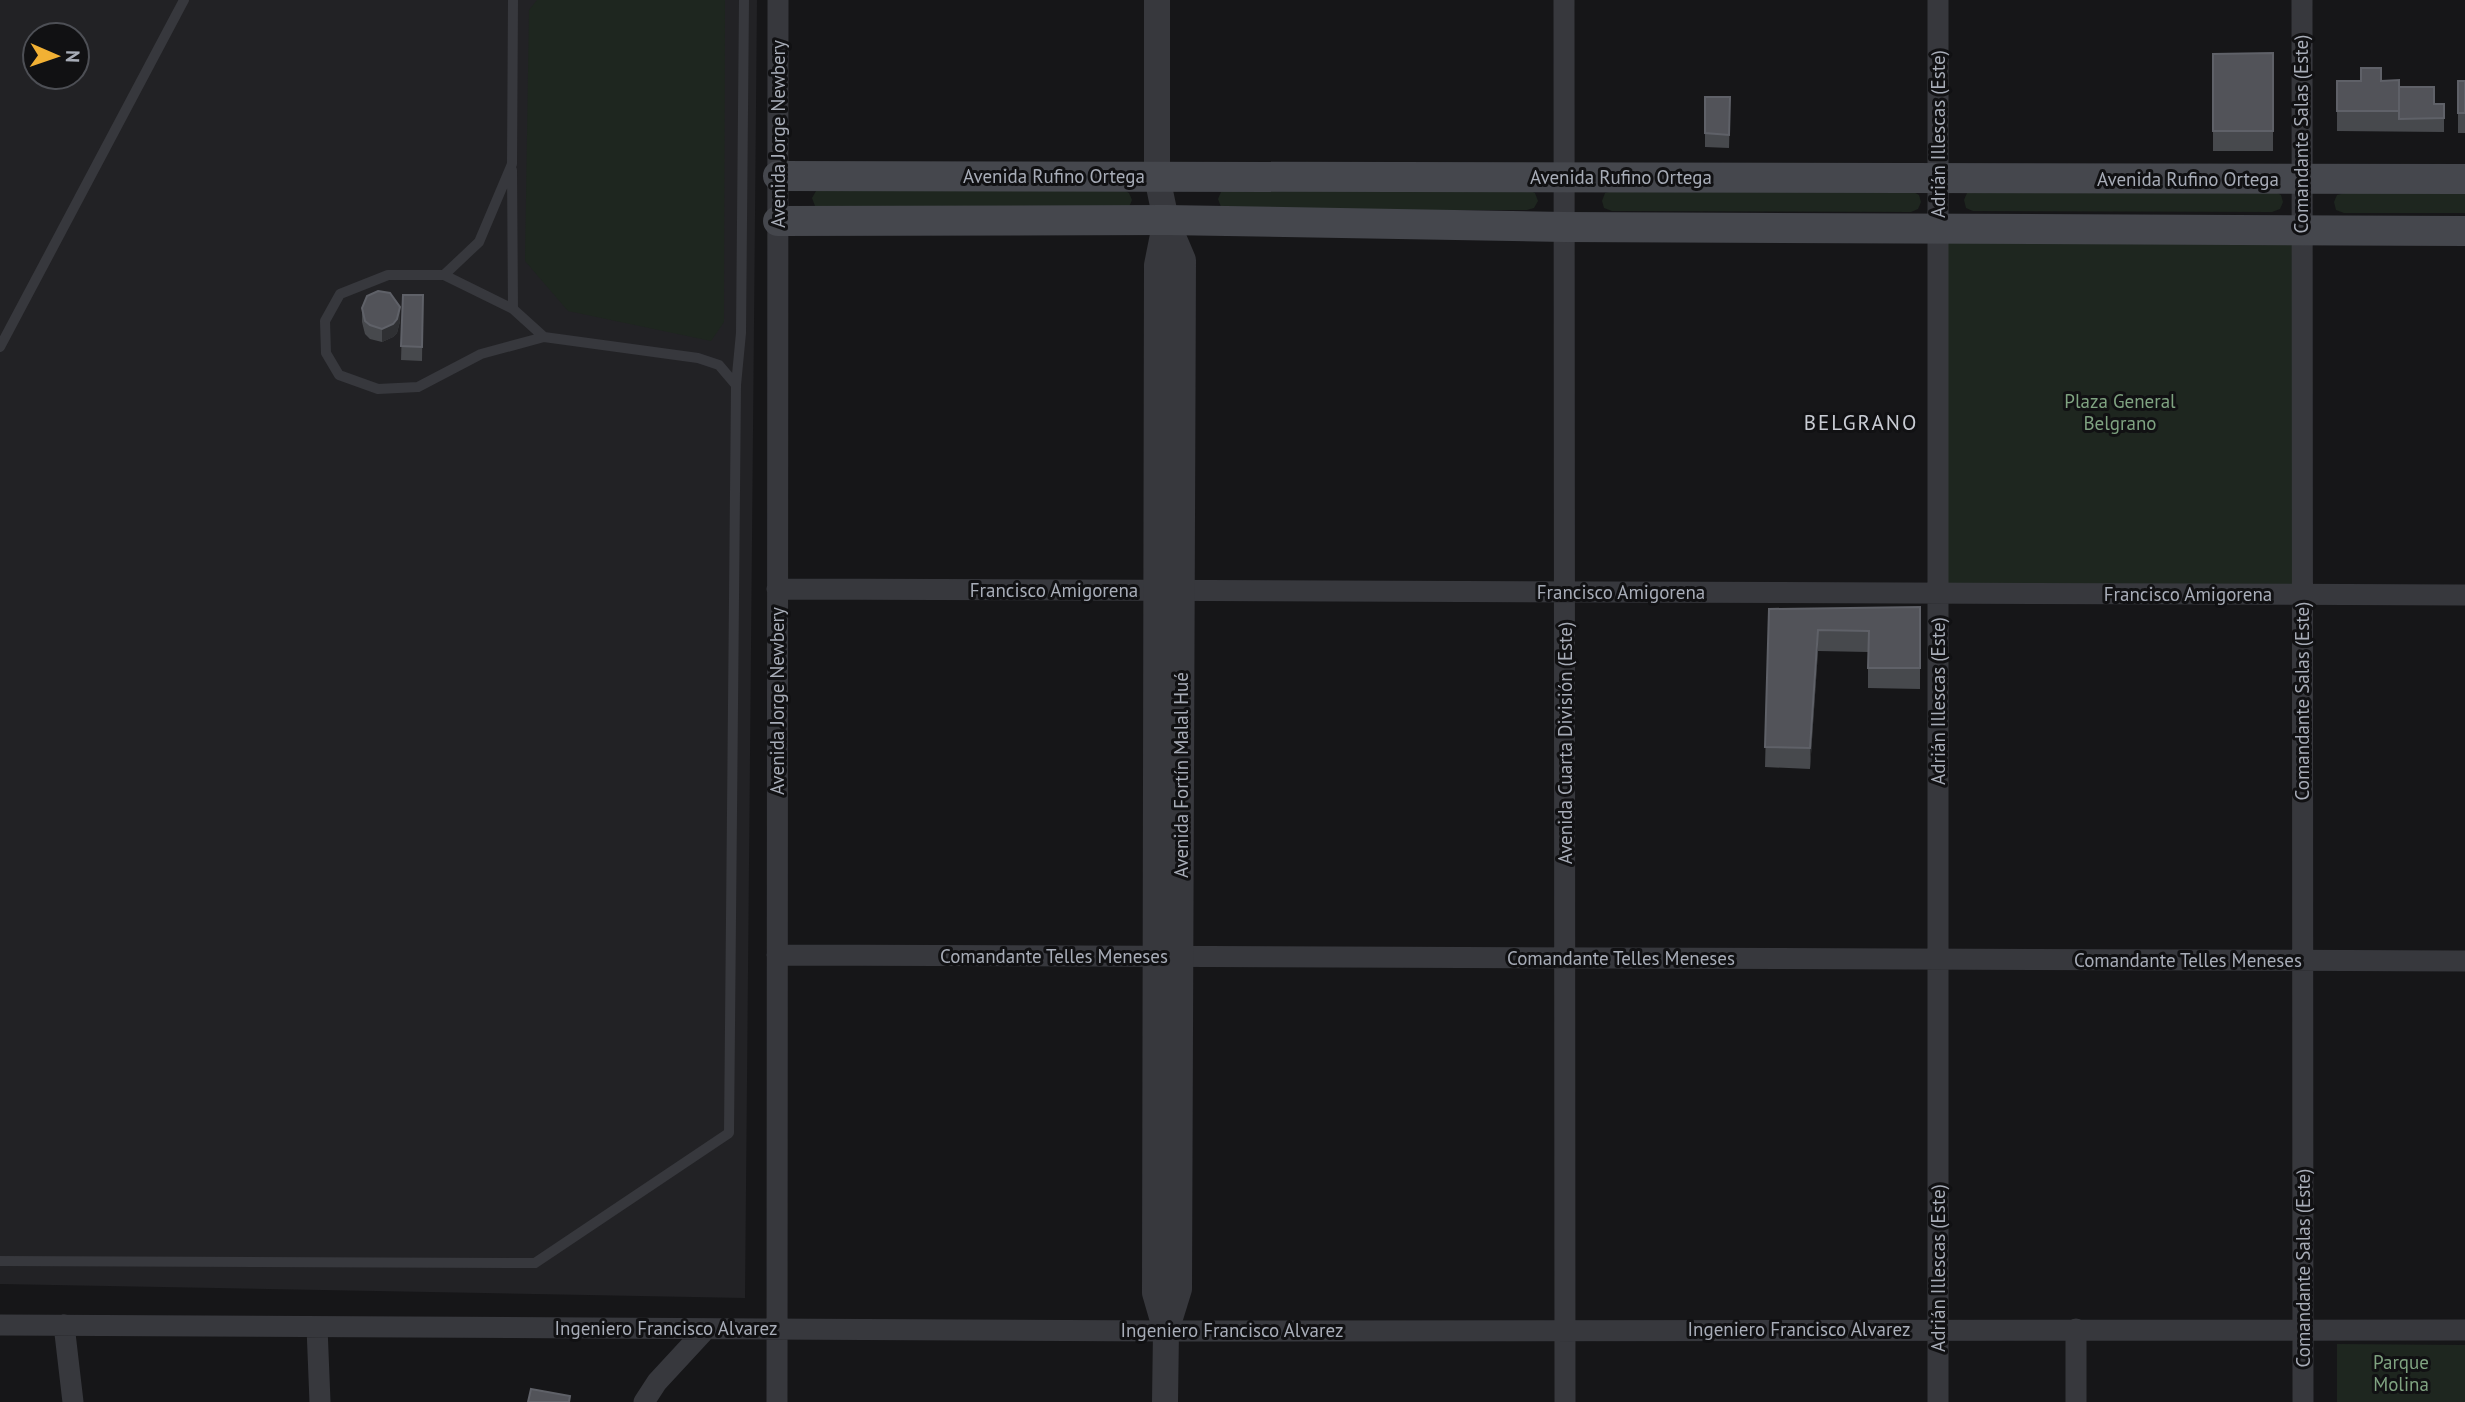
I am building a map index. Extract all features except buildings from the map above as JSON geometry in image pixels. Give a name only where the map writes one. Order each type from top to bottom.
[{"type":"main road","name":"Avenida Rufino Ortega","points":[[778,176],[2465,179]]},
{"type":"main road","points":[[778,221],[1166,220],[1565,227],[2465,231]]},
{"type":"street","name":"Avenida Jorge Newbery","points":[[777,1402],[778,0]]},
{"type":"street","name":"Avenida Fortín Malal Hué","points":[[1157,0],[1157,177],[1166,220],[1183,260],[1169,590],[1168,956],[1179,1289],[1166,1331],[1165,1402]]},
{"type":"street","name":"Avenida Cuarta División (Este)","points":[[1564,0],[1565,1402]]},
{"type":"street","name":"Adrián Illescas (Este)","points":[[1938,0],[1938,1402]]},
{"type":"street","name":"Comandante Salas (Este)","points":[[2302,0],[2303,1402]]},
{"type":"street","name":"Francisco Amigorena","points":[[777,589],[2465,595]]},
{"type":"street","name":"Comandante Telles Meneses","points":[[777,955],[2465,961]]},
{"type":"street","name":"Ingeniero Francisco Alvarez","points":[[0,1325],[1166,1331],[2465,1330]]},
{"type":"street","points":[[64,1325],[73,1402]]},
{"type":"street","points":[[317,1327],[320,1402]]},
{"type":"street","points":[[644,1402],[657,1382],[706,1329]]},
{"type":"street","points":[[2076,1329],[2076,1402]]},
{"type":"lane","points":[[0,347],[184,0]]},
{"type":"lane","points":[[513,0],[513,309]]},
{"type":"lane","points":[[0,1261],[535,1263],[729,1133],[736,385],[741,333],[744,0]]},
{"type":"lane","points":[[444,275],[479,242],[512,164]]},
{"type":"lane","points":[[544,337],[513,309],[444,275],[387,275],[340,294],[325,321],[326,352],[339,375],[378,389],[418,387],[481,354],[544,337],[698,358],[719,365],[736,385]]},
{"type":"shaded area","points":[[0,0],[757,0],[745,1298],[0,1284]]},
{"type":"green space","points":[[537,0],[725,0],[724,322],[711,341],[568,311],[525,261],[529,10]]},
{"type":"green space","points":[[1122,189],[1129,193],[1132,200],[1129,207],[822,209],[815,206],[812,198],[816,191]]},
{"type":"green space","points":[[1229,189],[1528,190],[1535,193],[1538,201],[1534,208],[1527,210],[1228,210],[1221,207],[1218,199],[1221,192]]},
{"type":"green space","points":[[1912,191],[1919,195],[1921,202],[1918,209],[1911,212],[1612,211],[1604,208],[1602,201],[1605,193]]},
{"type":"green space","points":[[2273,191],[2281,195],[2283,202],[2280,209],[2272,212],[1973,211],[1966,208],[1964,200],[1967,193]]},
{"type":"green space","points":[[2465,193],[2465,213],[2344,213],[2336,210],[2334,202],[2337,195]]},
{"type":"green space","name":"Plaza General Belgrano","points":[[1938,229],[2301,231],[2302,595],[1938,593]]},
{"type":"green space","name":"Parque Molina","points":[[2337,1344],[2465,1345],[2465,1402],[2337,1402]]},
{"type":"district","name":"BELGRANO","points":[[1861,422]]}]
